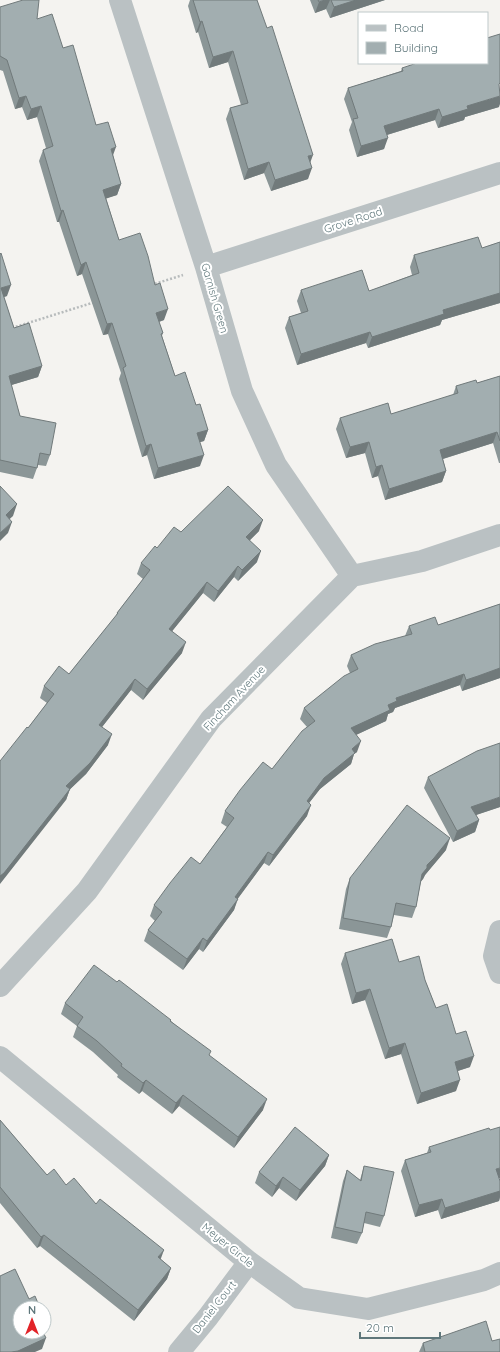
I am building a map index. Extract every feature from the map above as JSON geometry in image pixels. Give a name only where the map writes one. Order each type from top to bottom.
[{"type":"street","name":"Garnish Green","points":[[120,0],[206,267],[242,391],[276,465],[352,576]]},
{"type":"street","name":"Grove Road","points":[[206,267],[500,173]]},
{"type":"street","points":[[352,576],[422,561],[500,534]]},
{"type":"street","name":"Fincham Avenue","points":[[0,986],[87,890],[211,719],[352,576]]},
{"type":"street","points":[[500,931],[494,956],[500,973]]},
{"type":"street","name":"Meyer Circle","points":[[0,1057],[248,1262],[299,1298],[368,1309],[484,1280],[500,1273]]},
{"type":"street","name":"Daniel Court","points":[[179,1352],[208,1317],[248,1262]]},
{"type":"path","points":[[147,286],[206,267]]},
{"type":"path","points":[[7,330],[96,302]]},
{"type":"building","points":[[23,0],[39,0],[37,19],[52,14],[63,48],[73,45],[96,125],[108,122],[116,147],[111,149],[121,184],[103,190],[119,240],[140,233],[148,256],[155,285],[160,283],[168,309],[156,313],[163,333],[161,334],[175,376],[185,372],[196,405],[200,404],[208,430],[197,433],[204,455],[158,468],[151,444],[146,446],[123,368],[126,366],[112,323],[107,324],[86,262],[81,265],[63,210],[61,211],[43,150],[53,146],[41,106],[31,109],[26,96],[19,98],[7,60],[0,56],[0,7]]},
{"type":"building","points":[[193,0],[257,0],[267,28],[272,26],[313,155],[308,156],[312,168],[275,180],[269,162],[248,169],[230,108],[248,103],[233,51],[213,57],[202,21],[200,22]]},
{"type":"building","points":[[331,0],[356,0],[334,7]]},
{"type":"building","points":[[500,34],[500,96],[467,106],[468,109],[442,117],[439,109],[384,126],[388,138],[361,146],[353,119],[358,118],[348,88],[403,71],[402,68],[414,64],[488,64],[488,38]]},
{"type":"building","points":[[478,237],[482,248],[500,242],[500,293],[443,310],[444,314],[372,337],[370,332],[301,354],[289,317],[308,311],[301,290],[362,270],[369,291],[419,273],[414,255]]},
{"type":"building","points":[[1,253],[11,285],[1,288],[14,328],[29,323],[42,366],[9,376],[20,416],[56,423],[50,455],[40,453],[37,468],[0,460]]},
{"type":"building","points":[[500,376],[500,441],[497,432],[440,450],[446,471],[389,489],[382,465],[376,467],[369,442],[350,447],[340,418],[388,403],[391,414],[458,393],[456,386],[476,380],[477,383]]},
{"type":"building","points":[[0,486],[17,504],[6,515],[12,522],[0,533]]},
{"type":"building","points":[[228,486],[263,520],[246,537],[261,551],[242,570],[238,566],[218,591],[207,582],[169,629],[186,642],[147,689],[135,679],[99,725],[112,734],[90,763],[66,786],[70,789],[4,873],[0,876],[0,761],[54,694],[44,686],[59,666],[69,674],[150,570],[141,563],[155,546],[157,548],[174,527],[181,532]]},
{"type":"building","points":[[500,604],[500,668],[466,680],[464,674],[396,698],[397,701],[388,705],[390,710],[351,728],[361,741],[352,749],[355,753],[324,778],[307,801],[311,805],[273,855],[268,852],[235,897],[238,899],[207,941],[203,938],[187,959],[148,930],[162,912],[154,905],[170,883],[191,857],[200,864],[234,818],[225,811],[240,790],[263,762],[272,769],[302,731],[315,721],[304,708],[344,676],[358,669],[351,655],[375,644],[412,634],[409,626],[435,617],[438,625]]},
{"type":"building","points":[[500,743],[500,797],[471,807],[479,820],[457,831],[428,777],[477,751]]},
{"type":"building","points":[[407,805],[450,838],[427,865],[427,868],[422,874],[416,907],[396,903],[391,927],[343,918],[350,878]]},
{"type":"building","points":[[392,939],[399,962],[419,956],[425,980],[436,1008],[447,1004],[456,1034],[466,1031],[474,1056],[455,1062],[460,1080],[421,1093],[405,1043],[389,1048],[370,989],[356,993],[345,953]]},
{"type":"building","points":[[94,965],[117,982],[119,980],[171,1020],[170,1021],[211,1051],[209,1055],[267,1099],[238,1137],[183,1095],[176,1103],[146,1080],[143,1083],[121,1066],[122,1064],[97,1041],[77,1026],[83,1017],[65,1003]]},
{"type":"building","points":[[0,1120],[47,1175],[54,1169],[66,1185],[74,1178],[96,1204],[100,1199],[164,1250],[158,1257],[171,1268],[138,1310],[44,1235],[41,1237],[0,1187]]},
{"type":"building","points":[[295,1127],[329,1155],[300,1190],[283,1177],[276,1186],[259,1172]]},
{"type":"building","points":[[500,1127],[500,1168],[496,1169],[500,1181],[500,1191],[445,1208],[442,1199],[419,1205],[405,1160],[431,1152],[429,1147],[489,1128],[490,1130]]},
{"type":"building","points":[[364,1166],[394,1172],[384,1216],[366,1212],[362,1233],[335,1227],[347,1170],[361,1181]]},
{"type":"building","points":[[15,1269],[29,1299],[35,1296],[37,1300],[12,1300],[12,1340],[42,1340],[18,1351],[0,1352],[0,1276]]},
{"type":"building","points":[[486,1321],[492,1341],[500,1339],[500,1352],[425,1352],[423,1343]]}]
